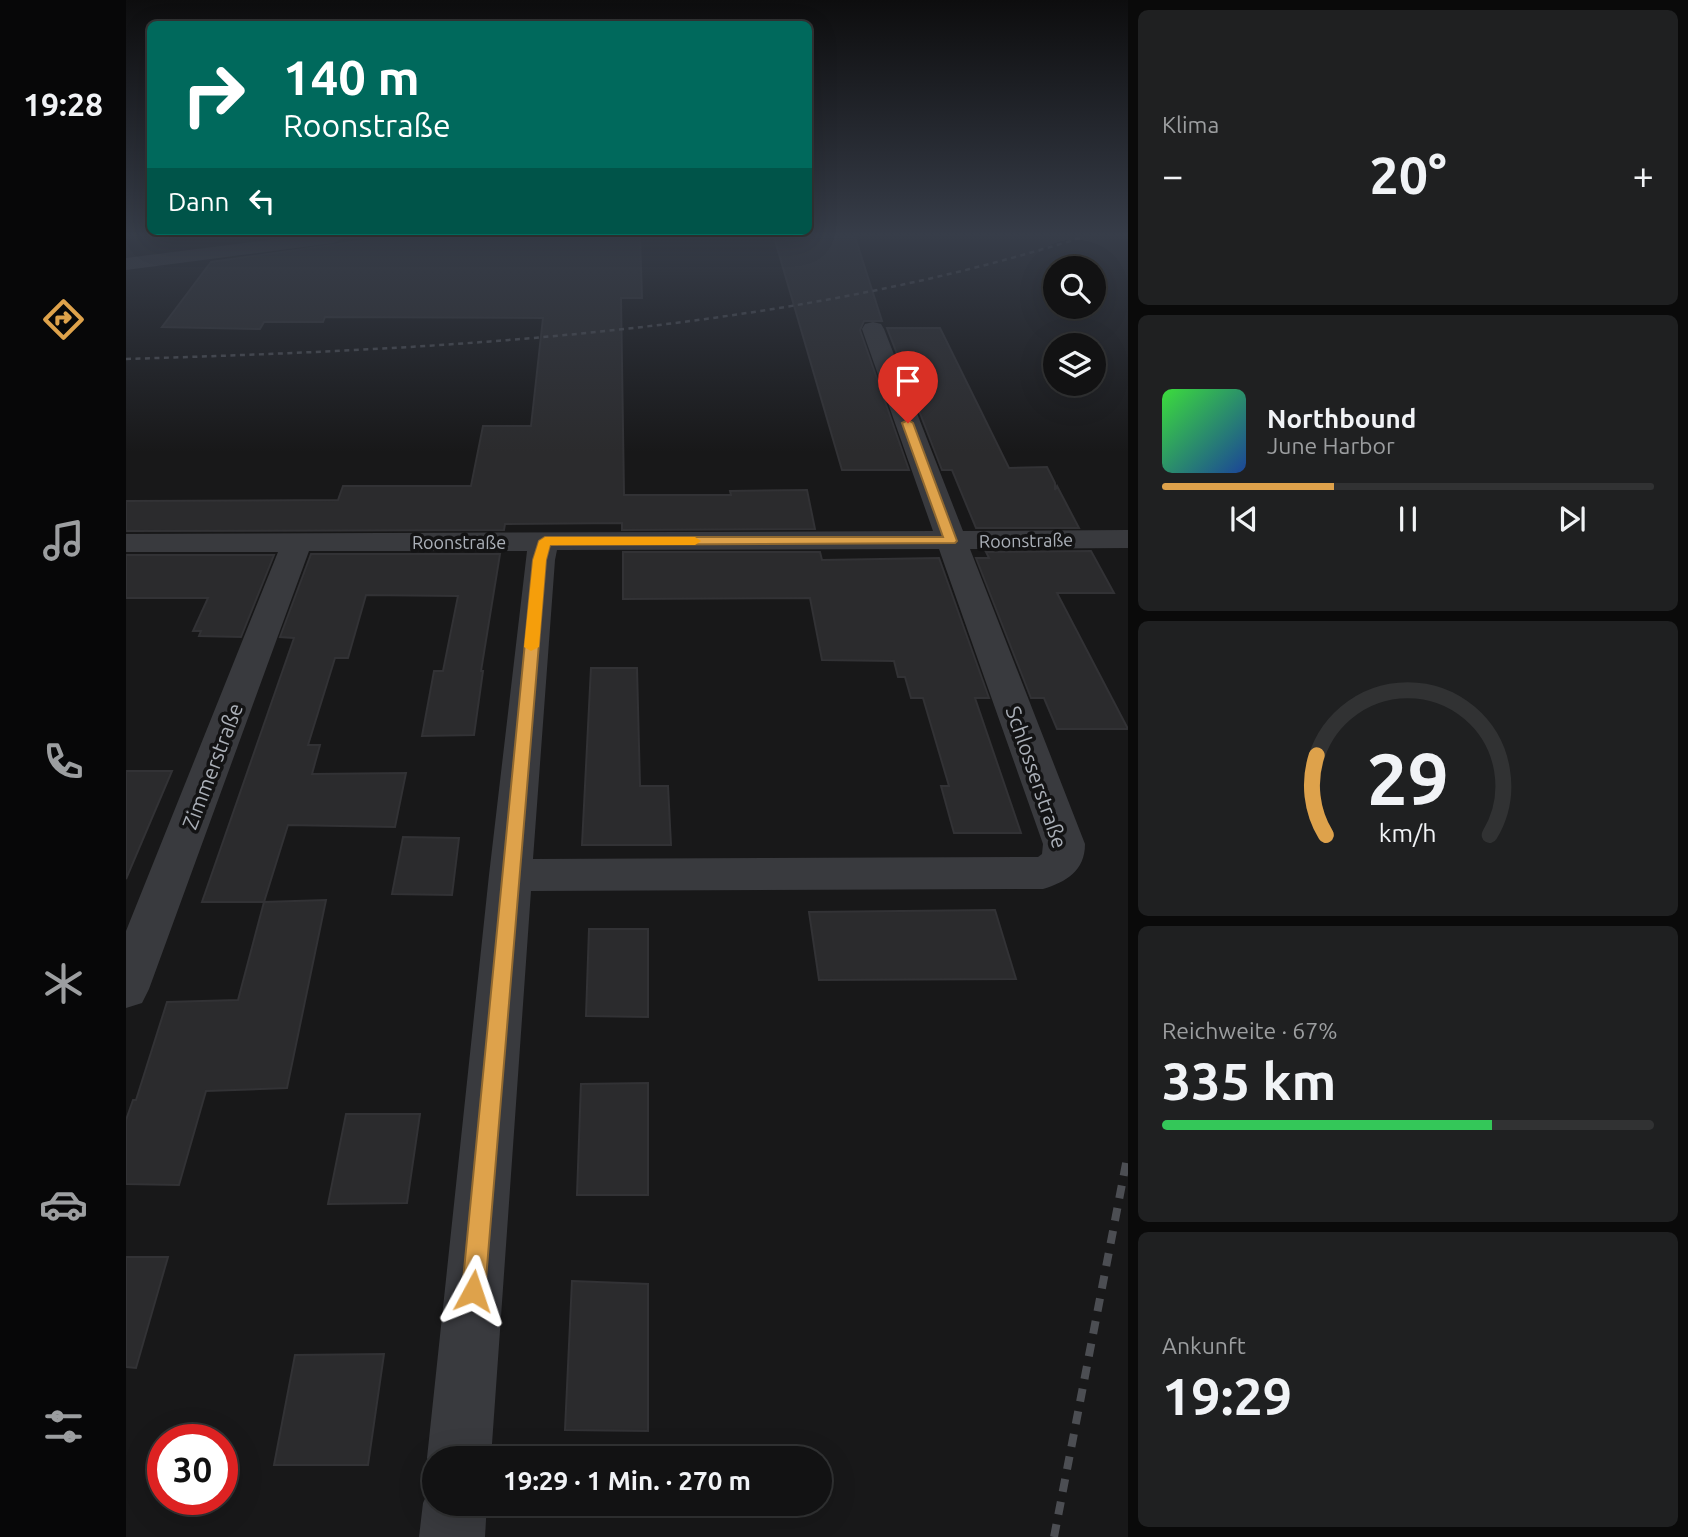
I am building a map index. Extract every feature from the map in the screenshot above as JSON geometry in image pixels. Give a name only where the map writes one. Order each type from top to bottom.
[{"type":"street","name":"Schlosserstraße","points":[[510,875],[1043,873],[1054,869],[1065,856],[1064,844],[873,330]]},
{"type":"street","name":"Roonstraße","points":[[126,543],[1128,539]]},
{"type":"street","points":[[460,1446],[539,560],[545,541]]},
{"type":"street","name":"Zimmerstraße","points":[[126,989],[297,543]]},
{"type":"street","points":[[452,1537],[454,1516]]},
{"type":"building","points":[[176,309],[621,309],[624,495],[731,495],[730,491],[807,490],[815,529],[622,530],[622,523],[505,524],[504,530],[126,531],[126,501],[338,500],[343,486],[471,486],[483,426],[531,426],[543,318],[325,317],[323,322],[264,322],[260,329],[162,327]]},
{"type":"building","points":[[795,309],[878,309],[882,321],[864,321],[860,330],[909,470],[842,470]]},
{"type":"building","points":[[887,328],[940,328],[1009,468],[1047,467],[1055,483],[1055,490],[1057,486],[1079,528],[976,528],[952,470],[942,470]]},
{"type":"building","points":[[1091,551],[1114,593],[1057,593],[1128,729],[1057,729],[1044,698],[1031,698],[976,558],[989,558],[986,552]]},
{"type":"building","points":[[623,552],[820,552],[822,560],[939,558],[989,698],[975,698],[1021,833],[954,833],[941,786],[949,786],[923,698],[911,698],[905,677],[898,677],[894,661],[822,660],[810,598],[623,599]]},
{"type":"building","points":[[311,554],[500,554],[481,671],[474,735],[422,736],[434,671],[443,671],[458,596],[366,595],[348,658],[335,658],[308,745],[320,745],[312,774],[406,773],[395,827],[288,825],[264,902],[202,902],[294,638],[280,637]]},
{"type":"building","points":[[126,555],[274,555],[241,637],[199,636],[201,631],[193,631],[208,598],[126,598]]},
{"type":"building","points":[[591,668],[637,668],[640,786],[668,786],[671,845],[582,845]]},
{"type":"building","points":[[126,771],[172,771],[126,879]]},
{"type":"building","points":[[403,837],[459,838],[452,895],[392,894]]},
{"type":"building","points":[[326,900],[287,1088],[206,1091],[179,1185],[126,1184],[126,1120],[133,1100],[136,1100],[167,1002],[238,1000],[264,902]]},
{"type":"building","points":[[995,910],[1016,979],[819,980],[809,912]]},
{"type":"building","points":[[589,929],[648,929],[648,1017],[586,1016]]},
{"type":"building","points":[[648,1083],[648,1195],[577,1195],[581,1084]]},
{"type":"building","points":[[346,1114],[420,1114],[407,1203],[328,1204]]},
{"type":"building","points":[[126,1257],[168,1257],[136,1368],[126,1367]]},
{"type":"building","points":[[572,1281],[648,1284],[648,1431],[565,1430]]},
{"type":"building","points":[[384,1354],[368,1465],[274,1465],[295,1355]]},
{"type":"railway","points":[[126,359],[488,342],[609,331],[773,309]]},
{"type":"railway","points":[[1054,1537],[1128,1153]]},
{"type":"slow traffic","points":[[531,647],[539,560],[545,541],[695,541]]},
{"type":"route","points":[[473,1291],[539,560],[545,541],[951,541],[908,423]]}]
